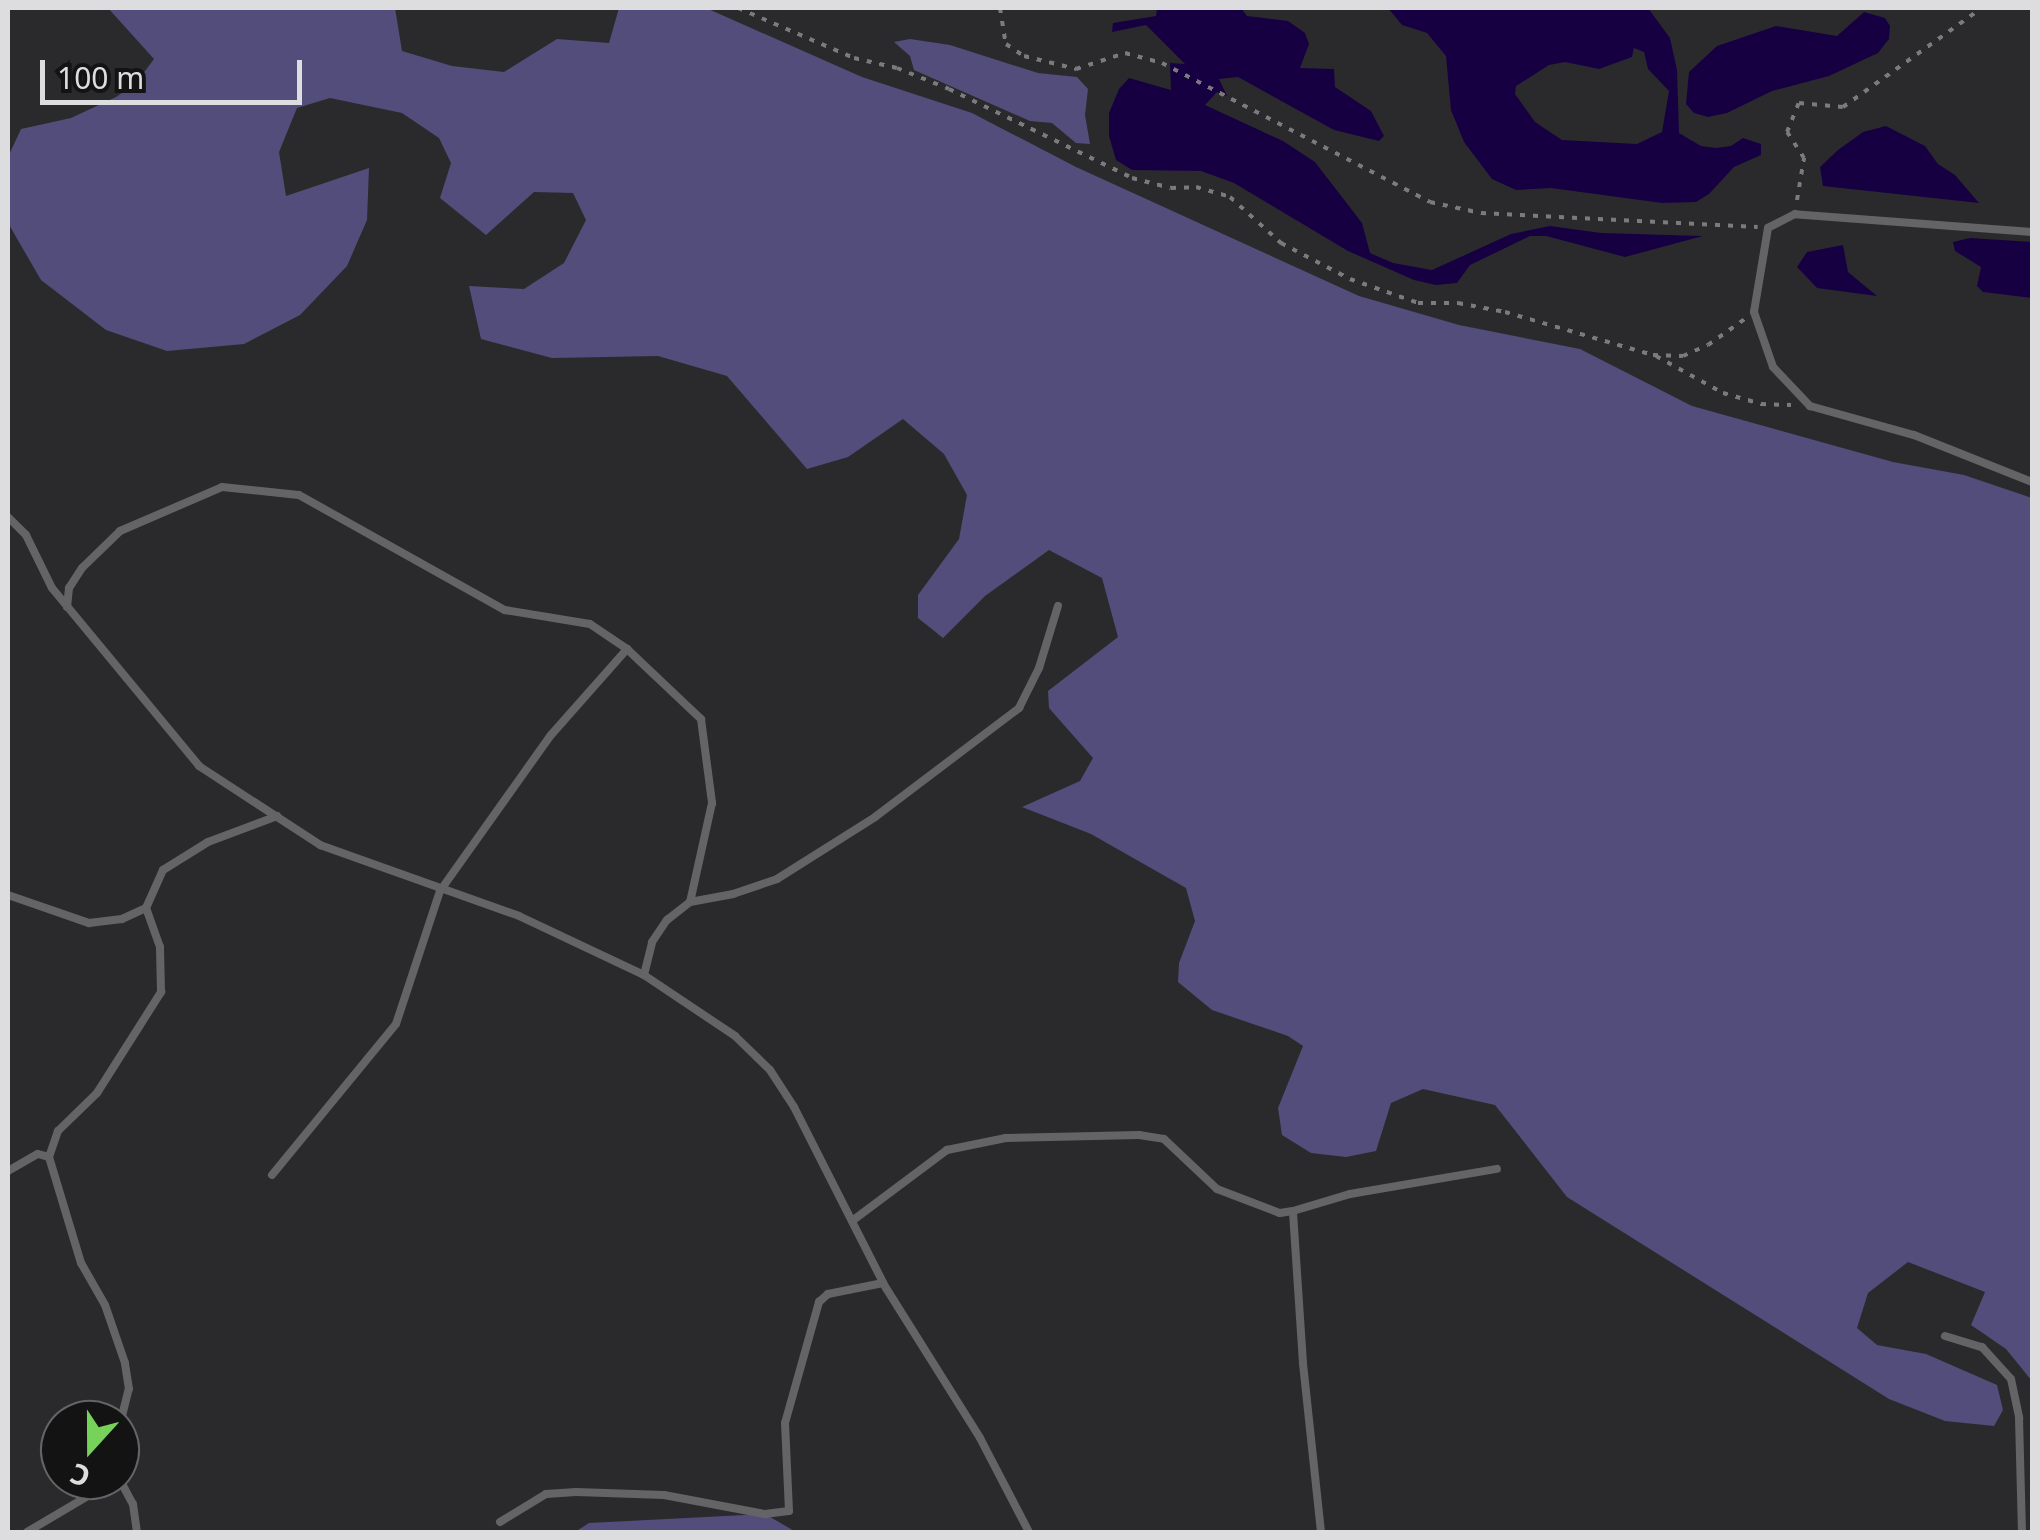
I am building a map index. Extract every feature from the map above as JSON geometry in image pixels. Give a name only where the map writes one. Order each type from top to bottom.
[{"type":"lane","points":[[2032,232],[1795,214],[1768,228],[1754,312],[1774,368],[1810,406],[1914,435],[2032,482]]},
{"type":"lane","points":[[67,608],[69,588],[98,550],[120,531],[222,487],[298,495],[504,610],[590,624],[626,649],[700,720],[712,803],[690,902]]},
{"type":"lane","points":[[8,517],[26,534],[52,588],[67,608],[199,766],[320,845],[440,891],[519,916],[644,975],[735,1036],[770,1070],[794,1107],[883,1283],[980,1438],[1029,1532]]},
{"type":"lane","points":[[644,975],[652,942],[667,920],[690,902],[777,879],[875,816],[1019,708],[1039,668],[1058,606]]},
{"type":"lane","points":[[272,1175],[396,1024],[440,891],[551,735],[626,649]]},
{"type":"lane","points":[[8,895],[89,922],[122,919],[146,908],[163,870],[208,842],[276,816]]},
{"type":"lane","points":[[126,1400],[129,1389],[125,1363],[105,1306],[81,1263],[48,1157],[58,1131],[97,1094],[161,992],[160,947],[146,908]]},
{"type":"lane","points":[[852,1220],[947,1150],[1006,1138],[1164,1138],[1217,1189],[1280,1213],[1350,1194],[1497,1170]]},
{"type":"lane","points":[[8,1171],[38,1154],[48,1157]]},
{"type":"lane","points":[[1293,1211],[1303,1363],[1321,1532]]},
{"type":"lane","points":[[500,1522],[546,1494],[576,1492],[664,1495],[764,1514],[790,1510],[785,1423],[819,1302],[828,1294],[883,1283]]},
{"type":"lane","points":[[1945,1336],[1982,1348],[2011,1379],[2019,1418],[2022,1532]]},
{"type":"lane","points":[[26,1532],[82,1500]]},
{"type":"lane","points":[[130,1500],[137,1532]]},
{"type":"path","points":[[738,8],[854,58],[897,68],[949,89],[1132,178],[1172,188],[1196,187],[1230,198],[1280,242],[1376,290],[1418,303],[1458,303],[1505,312],[1653,354],[1683,356],[1708,345],[1754,312]]},
{"type":"path","points":[[1000,8],[1006,44],[1024,56],[1076,69],[1125,52],[1152,59],[1430,202],[1480,213],[1768,228]]},
{"type":"path","points":[[1795,214],[1804,158],[1787,132],[1799,103],[1844,106],[1982,8]]},
{"type":"path","points":[[1653,354],[1723,394],[1761,404],[1810,406]]},
{"type":"shaded area","points":[[108,8],[395,8],[402,51],[452,66],[504,72],[557,39],[609,43],[619,8],[706,8],[862,77],[972,113],[1076,167],[1359,296],[1459,325],[1580,349],[1692,406],[1893,462],[1964,475],[2032,498],[2032,1381],[2006,1349],[1971,1325],[1985,1292],[1908,1262],[1868,1293],[1857,1328],[1877,1345],[1926,1354],[1997,1385],[2003,1410],[1994,1426],[1945,1421],[1889,1399],[1567,1197],[1495,1105],[1423,1089],[1391,1103],[1376,1151],[1346,1157],[1311,1153],[1282,1135],[1278,1108],[1303,1046],[1288,1036],[1212,1010],[1178,982],[1179,963],[1195,921],[1186,888],[1091,834],[1022,807],[1080,781],[1093,758],[1049,708],[1048,691],[1118,637],[1102,578],[1049,550],[985,596],[943,638],[918,618],[918,595],[959,539],[967,495],[944,454],[903,419],[848,457],[807,469],[727,376],[658,356],[552,358],[481,339],[469,286],[524,289],[564,263],[586,220],[573,193],[534,192],[486,235],[440,198],[451,163],[439,138],[402,113],[330,98],[297,108],[279,152],[286,196],[369,168],[367,220],[347,266],[300,315],[244,344],[167,351],[106,330],[41,280],[8,223],[8,157],[21,129],[71,118],[116,97],[136,83],[154,59]]},
{"type":"shaded area","points":[[1157,8],[1241,8],[1247,16],[1288,21],[1305,33],[1309,44],[1300,68],[1334,69],[1335,87],[1371,111],[1384,136],[1379,141],[1334,130],[1238,77],[1219,79],[1227,96],[1217,92],[1205,105],[1283,141],[1315,162],[1362,223],[1370,253],[1393,263],[1432,270],[1511,234],[1550,226],[1601,233],[1703,236],[1625,257],[1546,236],[1530,236],[1470,265],[1457,283],[1436,285],[1414,280],[1348,251],[1234,183],[1201,171],[1132,170],[1116,160],[1109,136],[1109,113],[1119,89],[1129,78],[1171,90],[1170,63],[1185,64],[1146,25],[1112,32],[1113,23],[1156,16]]},
{"type":"shaded area","points":[[1388,8],[1648,8],[1670,38],[1677,70],[1679,133],[1701,146],[1716,148],[1731,146],[1743,138],[1761,144],[1761,155],[1734,167],[1696,202],[1662,203],[1551,188],[1516,190],[1492,179],[1464,142],[1451,110],[1446,56],[1427,33],[1402,25]],"holes":[[[1634,48],[1644,52],[1648,69],[1669,91],[1662,132],[1637,144],[1562,140],[1535,122],[1515,94],[1516,86],[1549,65],[1565,62],[1599,69],[1632,57]]]},
{"type":"shaded area","points":[[1864,12],[1885,18],[1890,26],[1889,39],[1878,53],[1829,76],[1772,91],[1727,113],[1708,117],[1694,113],[1686,104],[1689,72],[1717,46],[1776,26],[1837,36]]},
{"type":"shaded area","points":[[910,39],[950,45],[1038,73],[1077,77],[1088,89],[1085,115],[1090,144],[1076,143],[1052,123],[1030,121],[914,70],[910,56],[894,42]]},
{"type":"shaded area","points":[[1886,126],[1925,146],[1979,203],[1823,186],[1820,167],[1863,132]]},
{"type":"shaded area","points":[[1970,238],[2032,242],[2032,298],[1983,292],[1977,286],[1981,267],[1955,251],[1953,242]]},
{"type":"shaded area","points":[[1843,245],[1848,272],[1877,296],[1817,288],[1797,267],[1807,252]]},
{"type":"shaded area","points":[[765,1514],[796,1532],[575,1532],[589,1523]]}]
